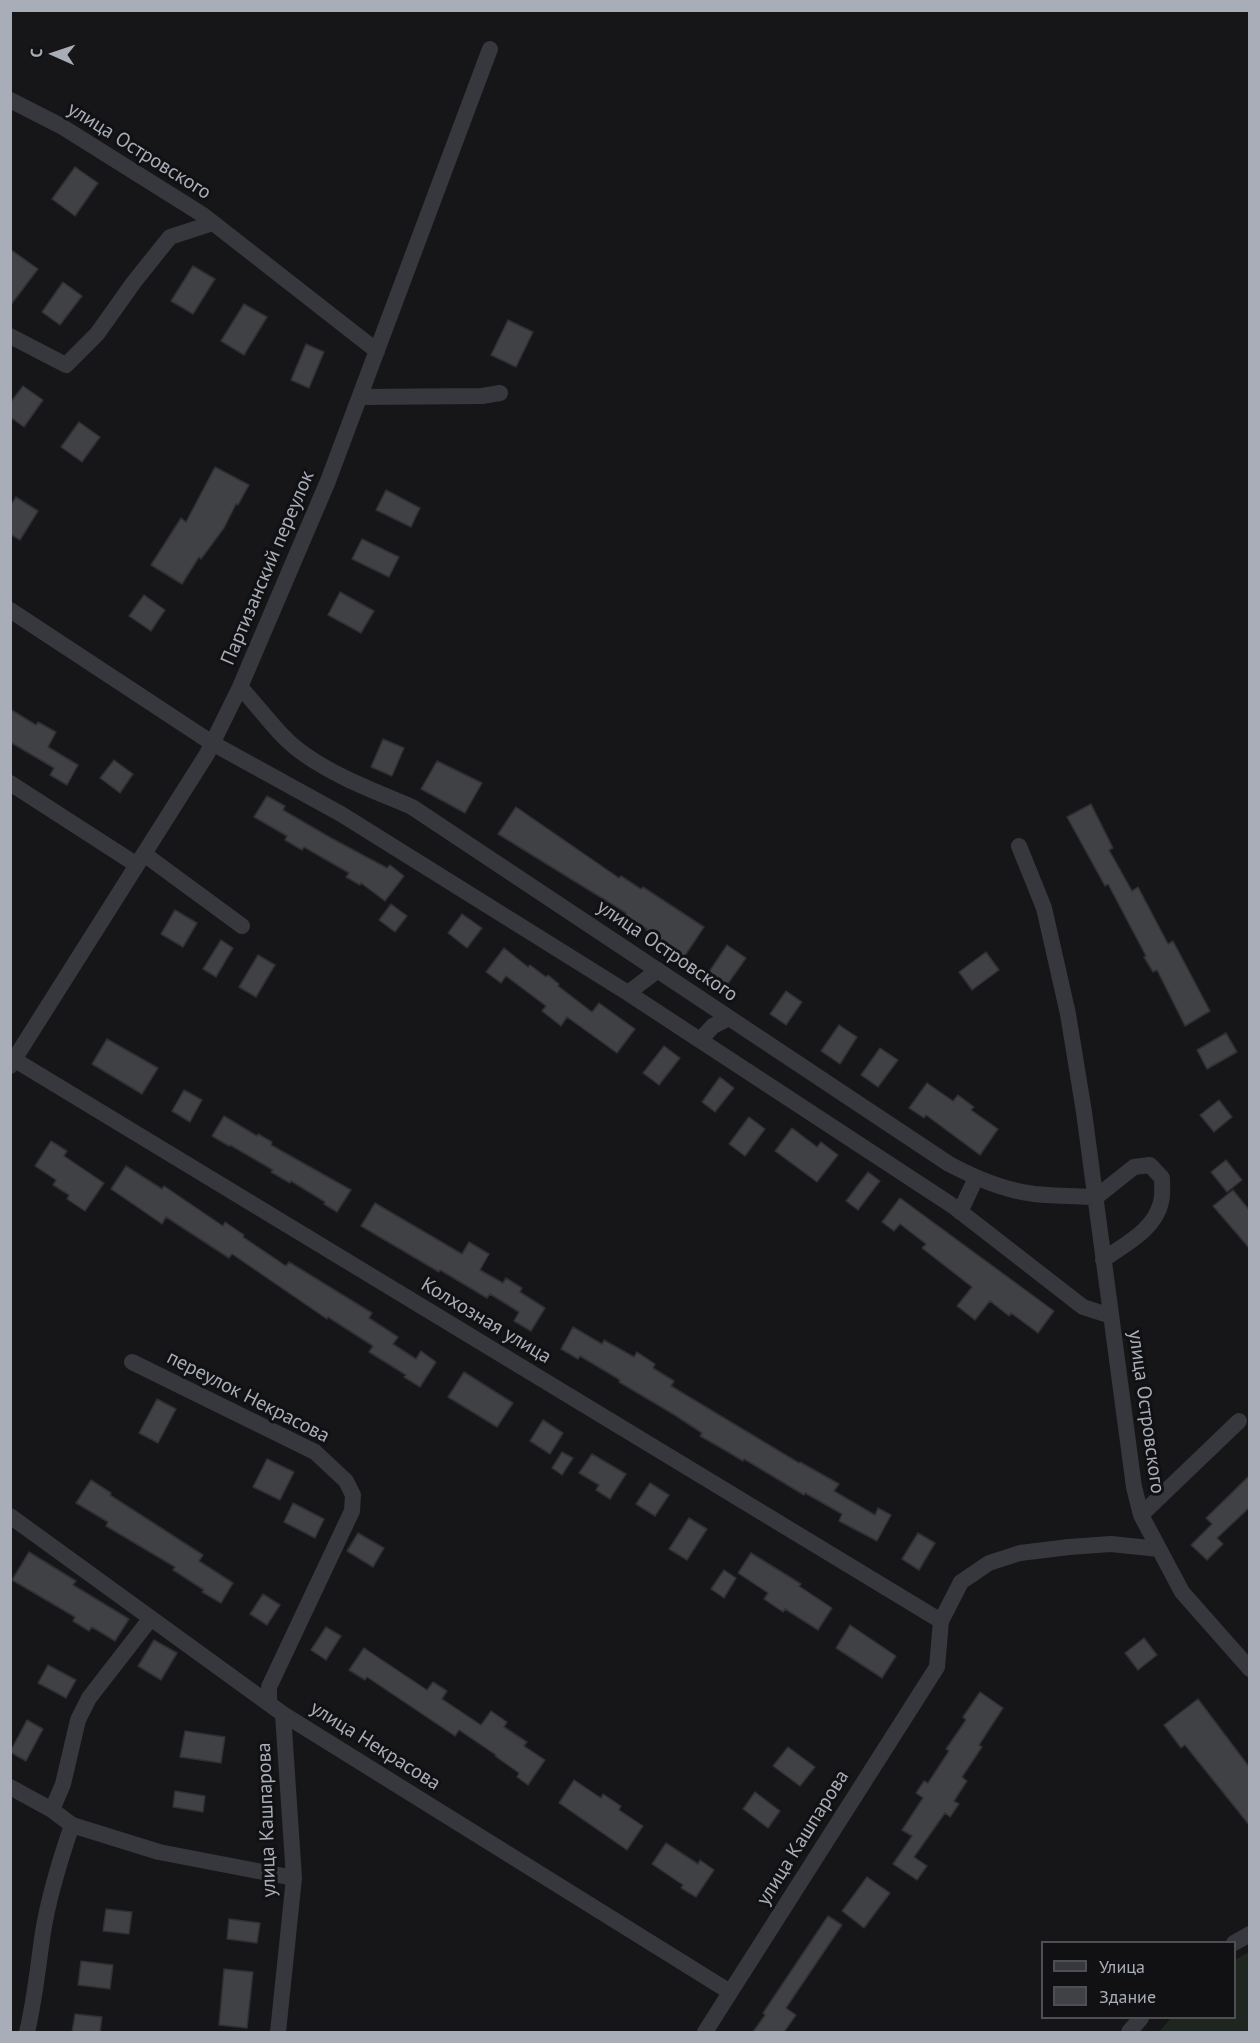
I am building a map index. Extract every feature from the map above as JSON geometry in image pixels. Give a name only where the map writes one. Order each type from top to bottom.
[{"type":"street","name":"Партизанский переулок","points":[[12,1061],[141,860],[212,743],[240,687],[328,481],[490,49]]},
{"type":"street","name":"улица Островского","points":[[10,100],[61,126],[213,223],[377,351]]},
{"type":"street","name":"улица Островского","points":[[10,336],[66,365],[97,334],[134,282],[171,237],[213,223]]},
{"type":"street","points":[[360,396],[482,396],[500,393]]},
{"type":"street","points":[[10,610],[212,743],[340,814],[628,993],[960,1212],[1083,1307],[1111,1316]]},
{"type":"street","name":"улица Островского","points":[[240,687],[270,723],[302,753],[339,774],[412,807],[949,1164],[976,1178],[1001,1187],[1033,1194],[1095,1198]]},
{"type":"street","points":[[10,783],[141,860],[242,926]]},
{"type":"street","name":"улица Островского","points":[[1019,846],[1044,908],[1068,1014],[1134,1487],[1141,1515],[1182,1592],[1250,1670]]},
{"type":"street","points":[[628,993],[658,970]]},
{"type":"street","points":[[700,1040],[713,1026],[729,1017]]},
{"type":"street","name":"Колхозная улица","points":[[12,1061],[941,1621]]},
{"type":"street","points":[[1095,1198],[1134,1167],[1150,1165],[1162,1178],[1162,1201],[1154,1220],[1103,1260]]},
{"type":"street","points":[[960,1212],[976,1178]]},
{"type":"street","name":"переулок Некрасова","points":[[132,1362],[315,1452],[346,1481],[352,1496],[352,1511],[269,1687],[276,1709]]},
{"type":"street","points":[[1141,1515],[1239,1421]]},
{"type":"street","name":"улица Некрасова","points":[[10,1516],[276,1709],[730,1992]]},
{"type":"street","points":[[941,1621],[961,1582],[989,1563],[1020,1553],[1079,1546],[1111,1544],[1160,1549]]},
{"type":"street","points":[[52,1810],[63,1784],[78,1720],[89,1698],[151,1618]]},
{"type":"street","name":"улица Кашпарова","points":[[705,2032],[937,1667],[941,1621]]},
{"type":"street","name":"улица Кашпарова","points":[[276,1709],[294,1878],[278,2032]]},
{"type":"street","points":[[10,1787],[52,1810],[72,1825],[159,1852],[294,1878]]},
{"type":"street","points":[[27,2032],[34,2005],[43,1931],[56,1871],[72,1825]]},
{"type":"street","points":[[1236,1942],[1250,1934]]},
{"type":"street","points":[[1129,2032],[1140,2019]]},
{"type":"shaded area","points":[[1249,1952],[1249,2032],[1159,2032],[1170,2019],[1236,2019],[1236,1959]]},
{"type":"building","points":[[75,167],[98,183],[75,216],[52,199]]},
{"type":"building","points":[[10,249],[38,269],[10,306]]},
{"type":"building","points":[[193,266],[215,279],[193,314],[171,301]]},
{"type":"building","points":[[63,282],[82,296],[60,325],[42,312]]},
{"type":"building","points":[[244,304],[267,317],[244,355],[221,341]]},
{"type":"building","points":[[508,320],[533,332],[516,367],[491,355]]},
{"type":"building","points":[[306,344],[324,352],[309,388],[291,380]]},
{"type":"building","points":[[23,386],[43,400],[24,427],[10,417],[10,403]]},
{"type":"building","points":[[79,422],[100,437],[82,462],[61,447]]},
{"type":"building","points":[[215,467],[249,485],[224,528],[201,559],[199,557],[182,584],[151,565],[181,518],[186,522]]},
{"type":"building","points":[[386,490],[420,508],[411,527],[376,510]]},
{"type":"building","points":[[16,497],[38,511],[20,540],[10,534],[10,506]]},
{"type":"building","points":[[362,539],[399,557],[389,577],[352,559]]},
{"type":"building","points":[[340,592],[374,611],[361,633],[328,615]]},
{"type":"building","points":[[144,595],[165,610],[151,631],[129,616]]},
{"type":"building","points":[[10,709],[36,725],[38,722],[56,732],[48,747],[78,765],[67,785],[50,775],[54,768],[10,742]]},
{"type":"building","points":[[383,739],[404,748],[392,776],[371,767]]},
{"type":"building","points":[[114,760],[133,774],[120,793],[100,778]]},
{"type":"building","points":[[437,761],[482,783],[465,813],[421,789]]},
{"type":"building","points":[[267,796],[285,806],[283,810],[387,868],[390,865],[404,876],[385,901],[361,883],[360,885],[346,877],[349,873],[304,847],[302,850],[285,840],[287,836],[254,817]]},
{"type":"building","points":[[1091,804],[1113,848],[1109,850],[1132,891],[1138,887],[1168,944],[1173,941],[1210,1011],[1185,1026],[1157,970],[1153,972],[1144,957],[1146,956],[1108,884],[1105,886],[1067,817]]},
{"type":"building","points":[[516,807],[619,878],[621,876],[641,889],[643,887],[704,927],[684,957],[625,915],[626,913],[498,834]]},
{"type":"building","points":[[391,904],[407,916],[395,932],[379,920]]},
{"type":"building","points":[[175,910],[197,923],[183,947],[161,934]]},
{"type":"building","points":[[462,914],[482,928],[467,948],[448,933]]},
{"type":"building","points":[[221,940],[233,948],[216,977],[203,969]]},
{"type":"building","points":[[727,945],[746,958],[727,985],[709,972]]},
{"type":"building","points":[[504,948],[528,967],[530,965],[546,977],[548,975],[559,984],[558,986],[592,1012],[599,1003],[635,1029],[617,1053],[567,1017],[561,1026],[542,1011],[546,1006],[506,976],[501,983],[486,972]]},
{"type":"building","points":[[986,952],[999,970],[972,990],[959,972]]},
{"type":"building","points":[[258,955],[275,965],[256,997],[239,987]]},
{"type":"building","points":[[786,991],[802,1002],[786,1025],[770,1014]]},
{"type":"building","points":[[839,1025],[857,1037],[840,1064],[821,1051]]},
{"type":"building","points":[[1226,1033],[1237,1052],[1207,1069],[1197,1050]]},
{"type":"building","points":[[107,1039],[158,1068],[142,1094],[92,1064]]},
{"type":"building","points":[[664,1046],[680,1058],[659,1085],[643,1073]]},
{"type":"building","points":[[880,1048],[898,1060],[878,1087],[861,1075]]},
{"type":"building","points":[[720,1077],[734,1088],[715,1112],[702,1102]]},
{"type":"building","points":[[927,1083],[953,1101],[958,1095],[974,1107],[971,1110],[998,1129],[980,1155],[926,1115],[924,1118],[909,1108]]},
{"type":"building","points":[[184,1090],[202,1100],[190,1122],[172,1111]]},
{"type":"building","points":[[1219,1100],[1232,1117],[1214,1132],[1200,1115]]},
{"type":"building","points":[[224,1116],[351,1190],[337,1212],[291,1181],[290,1183],[271,1172],[273,1170],[212,1136]]},
{"type":"building","points":[[749,1117],[765,1129],[745,1156],[729,1144]]},
{"type":"building","points":[[792,1128],[817,1147],[821,1142],[838,1155],[817,1182],[775,1151]]},
{"type":"building","points":[[51,1141],[67,1151],[64,1156],[104,1183],[85,1211],[67,1199],[69,1195],[53,1185],[56,1180],[35,1166]]},
{"type":"building","points":[[1226,1160],[1242,1180],[1227,1192],[1211,1172]]},
{"type":"building","points":[[126,1166],[162,1189],[164,1186],[223,1226],[225,1222],[286,1266],[289,1262],[372,1313],[369,1318],[398,1337],[393,1344],[416,1359],[421,1351],[436,1362],[420,1387],[404,1377],[406,1375],[369,1352],[373,1346],[328,1317],[327,1319],[232,1254],[229,1258],[166,1217],[162,1224],[111,1189]]},
{"type":"building","points":[[868,1172],[880,1181],[858,1210],[846,1201]]},
{"type":"building","points":[[1233,1190],[1250,1211],[1250,1249],[1213,1206]]},
{"type":"building","points":[[900,1198],[1054,1311],[1038,1333],[1011,1313],[1009,1316],[990,1301],[975,1320],[957,1306],[972,1287],[922,1248],[926,1244],[900,1224],[894,1231],[882,1222]]},
{"type":"building","points":[[375,1203],[462,1254],[469,1242],[489,1254],[480,1270],[503,1283],[506,1278],[522,1288],[520,1292],[545,1308],[531,1331],[514,1321],[519,1312],[490,1294],[487,1298],[361,1226]]},
{"type":"building","points":[[573,1327],[602,1344],[604,1340],[634,1357],[637,1352],[655,1364],[653,1368],[674,1381],[671,1386],[799,1463],[839,1484],[834,1491],[875,1515],[878,1508],[891,1515],[877,1541],[839,1521],[842,1514],[700,1436],[702,1433],[619,1382],[620,1380],[580,1356],[578,1359],[561,1349]]},
{"type":"building","points":[[464,1372],[513,1403],[497,1427],[448,1397]]},
{"type":"building","points":[[157,1399],[176,1409],[158,1443],[139,1433]]},
{"type":"building","points":[[543,1420],[563,1433],[550,1454],[530,1441]]},
{"type":"building","points":[[562,1452],[573,1458],[562,1475],[552,1468]]},
{"type":"building","points":[[592,1454],[626,1474],[610,1499],[596,1490],[599,1485],[579,1473]]},
{"type":"building","points":[[267,1459],[294,1472],[280,1500],[253,1487]]},
{"type":"building","points":[[1250,1475],[1250,1507],[1217,1538],[1223,1544],[1207,1560],[1191,1545],[1212,1524],[1206,1518]]},
{"type":"building","points":[[91,1480],[111,1493],[110,1495],[203,1555],[199,1561],[233,1583],[221,1603],[173,1570],[175,1567],[106,1526],[108,1522],[76,1503]]},
{"type":"building","points":[[650,1483],[669,1495],[655,1516],[636,1504]]},
{"type":"building","points":[[293,1503],[324,1519],[315,1538],[284,1522]]},
{"type":"building","points":[[689,1518],[707,1529],[687,1560],[669,1549]]},
{"type":"building","points":[[358,1533],[384,1548],[373,1567],[347,1551]]},
{"type":"building","points":[[918,1533],[935,1543],[919,1570],[902,1559]]},
{"type":"building","points":[[29,1552],[76,1581],[73,1585],[129,1619],[115,1641],[92,1627],[89,1631],[73,1621],[75,1617],[12,1580]]},
{"type":"building","points":[[751,1553],[801,1584],[799,1586],[832,1608],[818,1630],[785,1609],[783,1612],[764,1599],[768,1593],[738,1573]]},
{"type":"building","points":[[724,1570],[736,1578],[724,1598],[711,1589]]},
{"type":"building","points":[[263,1594],[280,1605],[267,1625],[250,1614]]},
{"type":"building","points":[[850,1625],[896,1656],[882,1678],[836,1648]]},
{"type":"building","points":[[326,1627],[341,1636],[326,1660],[311,1650]]},
{"type":"building","points":[[1144,1638],[1157,1655],[1138,1670],[1125,1653]]},
{"type":"building","points":[[154,1640],[177,1653],[161,1680],[138,1666]]},
{"type":"building","points":[[364,1648],[427,1690],[433,1682],[447,1691],[442,1699],[481,1725],[491,1711],[507,1722],[504,1727],[527,1742],[524,1746],[545,1760],[528,1785],[517,1777],[519,1773],[459,1730],[455,1736],[367,1677],[365,1680],[349,1670]]},
{"type":"building","points":[[48,1665],[76,1680],[66,1698],[38,1683]]},
{"type":"building","points":[[980,1692],[1003,1708],[979,1745],[982,1747],[962,1777],[967,1781],[954,1801],[959,1804],[950,1817],[945,1813],[914,1857],[927,1866],[917,1880],[893,1864],[912,1836],[902,1830],[923,1798],[916,1793],[924,1781],[928,1783],[949,1751],[946,1749],[966,1720],[963,1717]]},
{"type":"building","points":[[1198,1699],[1250,1768],[1250,1826],[1185,1745],[1181,1748],[1164,1725]]},
{"type":"building","points":[[27,1720],[43,1729],[26,1761],[10,1752]]},
{"type":"building","points":[[185,1731],[225,1737],[221,1763],[180,1757]]},
{"type":"building","points":[[788,1747],[815,1767],[800,1786],[773,1766]]},
{"type":"building","points":[[574,1780],[601,1798],[603,1794],[621,1806],[619,1810],[643,1826],[627,1850],[559,1803]]},
{"type":"building","points":[[175,1791],[205,1796],[203,1812],[173,1807]]},
{"type":"building","points":[[755,1792],[780,1811],[768,1828],[743,1809]]},
{"type":"building","points":[[666,1843],[698,1864],[700,1860],[714,1870],[696,1897],[681,1888],[683,1885],[652,1864]]},
{"type":"building","points":[[867,1877],[890,1893],[864,1928],[842,1911]]},
{"type":"building","points":[[106,1909],[132,1912],[129,1934],[103,1931]]},
{"type":"building","points":[[828,1916],[842,1925],[786,2008],[796,2015],[784,2032],[753,2032],[765,2015],[763,2013]]},
{"type":"building","points":[[229,1919],[260,1923],[257,1943],[227,1939]]},
{"type":"building","points":[[81,1961],[113,1965],[110,1989],[78,1985]]},
{"type":"building","points":[[224,1969],[253,1972],[247,2028],[219,2025]]},
{"type":"building","points":[[75,2014],[102,2017],[100,2032],[72,2032]]}]
